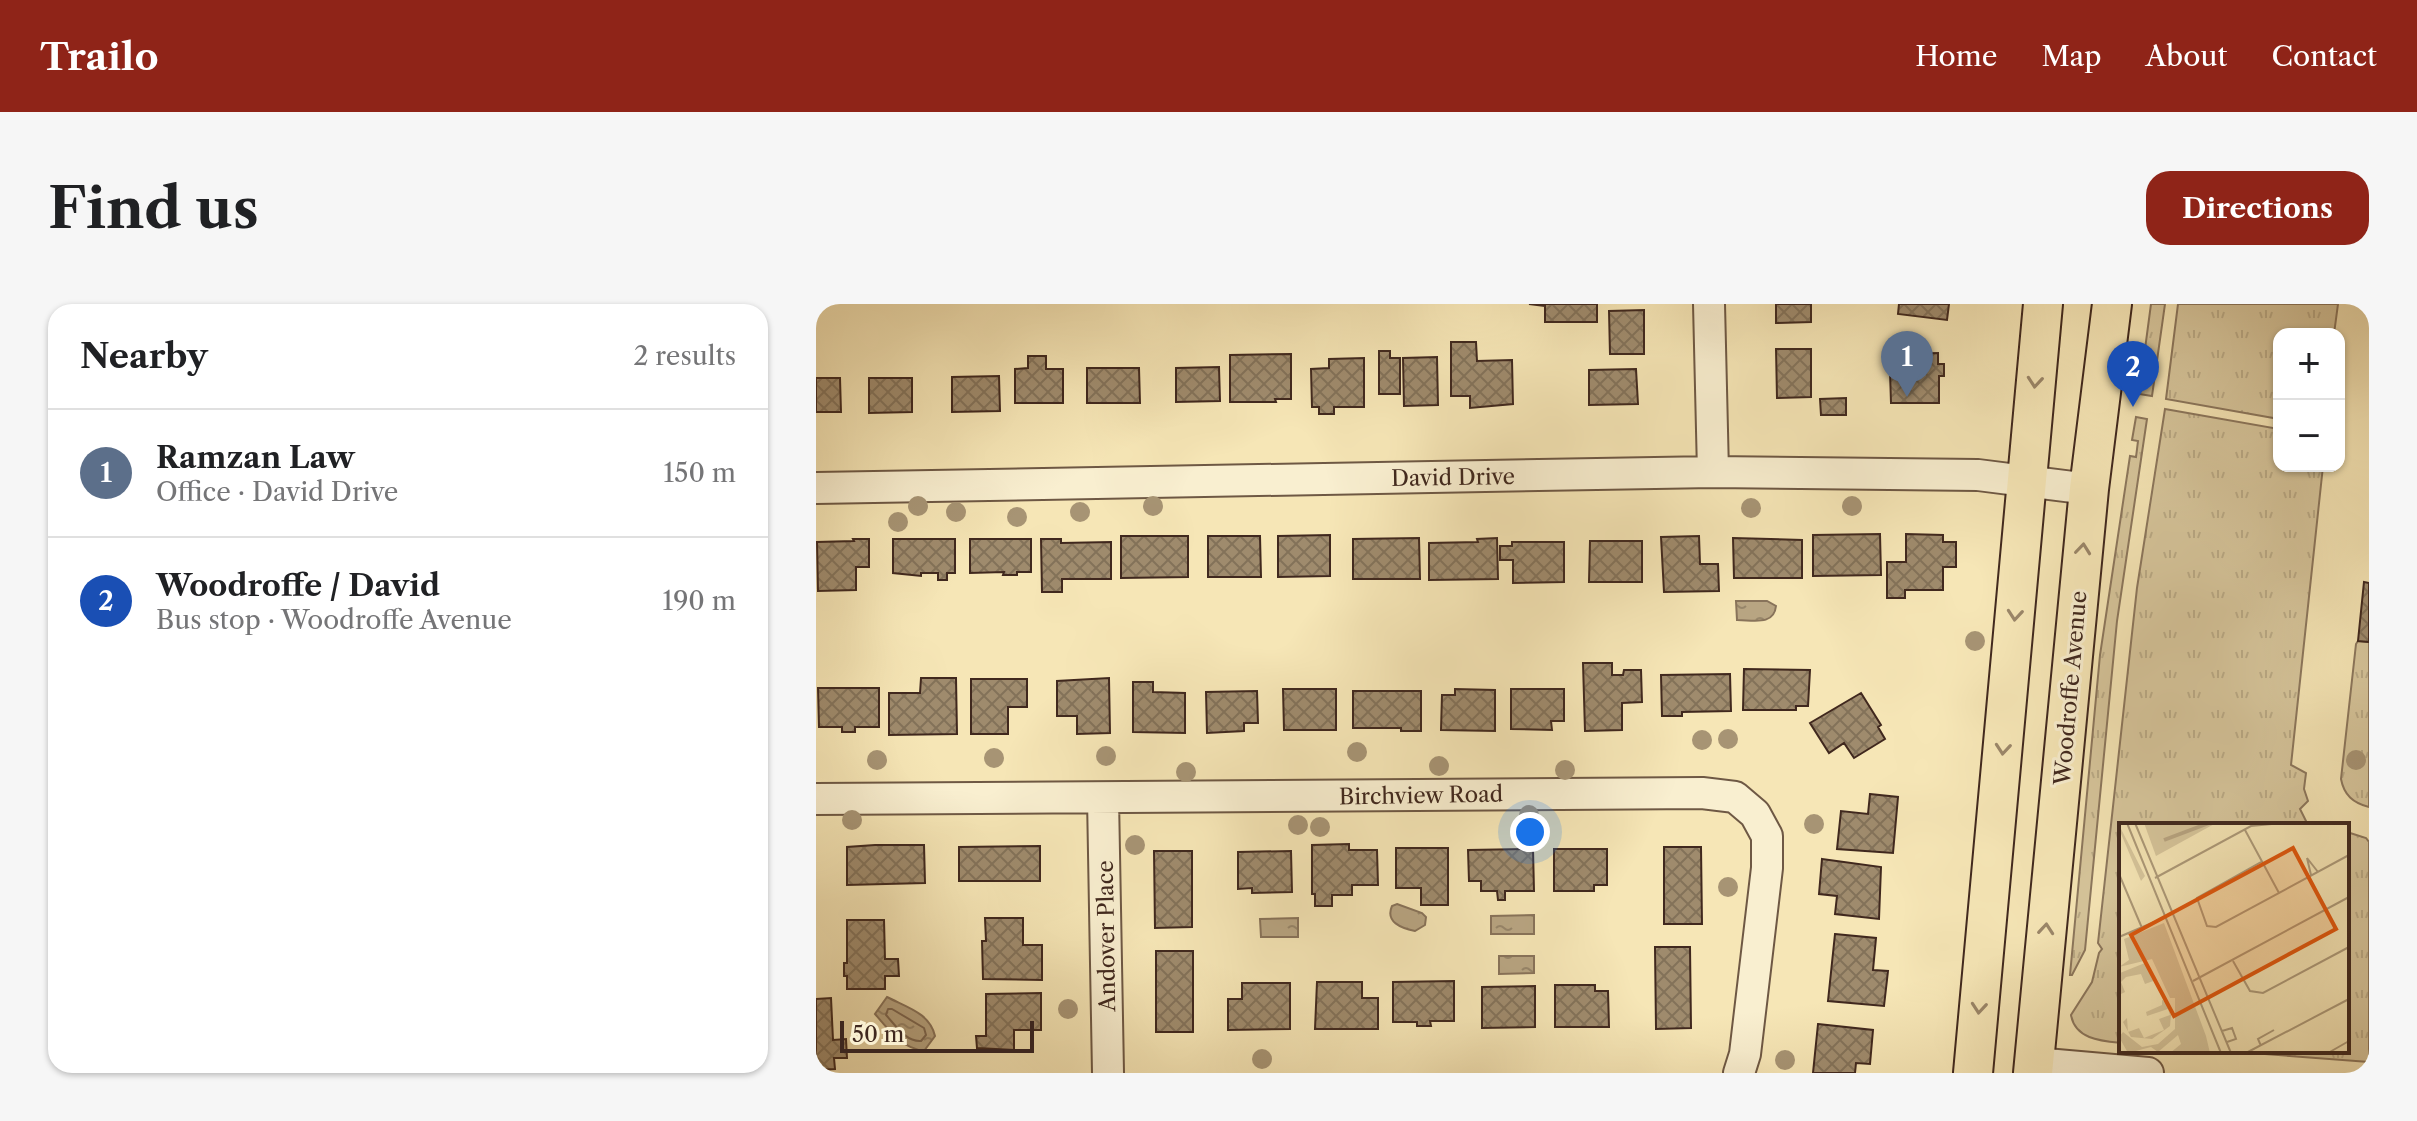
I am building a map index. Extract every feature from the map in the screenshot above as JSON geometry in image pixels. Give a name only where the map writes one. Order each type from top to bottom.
[{"type":"main road","points":[[1973,1073],[2043,304]]},
{"type":"main road","name":"Woodroffe Avenue","points":[[2033,1068],[2089,489],[2112,304]]},
{"type":"street","points":[[1709,304],[1713,472]]},
{"type":"street","name":"David Drive","points":[[816,488],[1713,472],[1978,475],[2089,489]]},
{"type":"street","name":"Birchview Road","points":[[816,799],[1686,793],[1735,797],[1755,814],[1767,836],[1745,1054],[1739,1073]]},
{"type":"street","name":"Andover Place","points":[[1103,798],[1108,1073]]},
{"type":"street","points":[[2033,1068],[2148,1073]]},
{"type":"green space","points":[[2151,304],[2165,304],[2152,396],[2139,394]]},
{"type":"green space","points":[[2178,304],[2338,304],[2335,328],[2273,328],[2273,418],[2166,399]]},
{"type":"green space","points":[[2165,409],[2273,428],[2273,472],[2322,472],[2291,765],[2306,773],[2304,789],[2308,801],[2300,809],[2307,823],[2119,823],[2119,1043],[2097,1040],[2083,1034],[2073,1023],[2071,1015],[2092,982],[2102,949],[2098,943],[2137,588]]},
{"type":"green space","points":[[2136,417],[2147,419],[2117,621],[2085,950],[2070,975],[2100,655],[2130,456],[2136,457],[2138,441],[2132,440]]},
{"type":"green space","points":[[2358,641],[2369,642],[2369,807],[2350,798],[2341,779]]},
{"type":"green space","points":[[2349,833],[2369,842],[2369,1062],[2251,1053],[2349,1053]]},
{"type":"water","points":[[1736,601],[1767,601],[1776,606],[1767,619],[1737,620]]},
{"type":"water","points":[[1397,904],[1422,913],[1426,917],[1425,925],[1415,931],[1396,923],[1390,912],[1392,906]]},
{"type":"water","points":[[1534,915],[1534,934],[1491,934],[1491,916]]},
{"type":"water","points":[[1298,918],[1298,937],[1261,937],[1260,919]]},
{"type":"water","points":[[1499,956],[1534,956],[1534,973],[1499,974]]},
{"type":"water","points":[[887,997],[923,1016],[928,1022],[935,1036],[924,1051],[902,1042],[875,1014]]},
{"type":"building","points":[[1529,304],[1597,304],[1597,322],[1545,322],[1545,306]]},
{"type":"building","points":[[1776,304],[1811,304],[1811,322],[1776,323]]},
{"type":"building","points":[[1899,304],[1949,304],[1947,320],[1898,314]]},
{"type":"building","points":[[1644,310],[1644,354],[1610,354],[1609,311]]},
{"type":"building","points":[[1451,342],[1476,342],[1477,361],[1512,360],[1513,404],[1470,408],[1470,396],[1451,396]]},
{"type":"building","points":[[1776,349],[1811,349],[1811,397],[1777,398]]},
{"type":"building","points":[[1379,351],[1390,351],[1390,358],[1400,358],[1400,394],[1379,394]]},
{"type":"building","points":[[1938,353],[1938,364],[1944,364],[1944,376],[1939,376],[1939,403],[1891,403],[1890,372],[1898,372],[1898,354]]},
{"type":"building","points":[[1291,354],[1291,399],[1230,402],[1230,355]]},
{"type":"building","points":[[1028,356],[1046,356],[1046,369],[1063,369],[1063,403],[1015,403],[1015,369],[1028,368]]},
{"type":"building","points":[[1437,357],[1438,405],[1404,406],[1403,358]]},
{"type":"building","points":[[1364,358],[1364,407],[1334,407],[1334,414],[1319,414],[1319,407],[1312,407],[1311,369],[1329,368],[1329,359]]},
{"type":"building","points":[[1219,367],[1220,401],[1176,402],[1176,368]]},
{"type":"building","points":[[1087,368],[1139,368],[1140,403],[1087,403]]},
{"type":"building","points":[[1636,369],[1638,404],[1589,405],[1589,370]]},
{"type":"building","points":[[999,376],[1000,411],[952,412],[952,377]]},
{"type":"building","points":[[816,378],[840,378],[841,412],[816,412]]},
{"type":"building","points":[[869,378],[912,378],[912,412],[869,413]]},
{"type":"building","points":[[1846,398],[1846,415],[1821,415],[1820,399]]},
{"type":"building","points":[[1880,534],[1881,575],[1813,576],[1813,535]]},
{"type":"building","points":[[1906,534],[1943,535],[1943,542],[1956,542],[1956,567],[1943,567],[1943,590],[1905,590],[1905,598],[1887,598],[1887,562],[1906,562]]},
{"type":"building","points":[[1330,535],[1330,576],[1278,577],[1278,536]]},
{"type":"building","points":[[1121,536],[1188,536],[1188,577],[1121,578]]},
{"type":"building","points":[[1208,536],[1260,536],[1261,577],[1208,577]]},
{"type":"building","points":[[1699,536],[1700,564],[1718,564],[1719,591],[1664,592],[1661,537]]},
{"type":"building","points":[[1419,538],[1420,579],[1353,579],[1353,539]]},
{"type":"building","points":[[1497,538],[1498,579],[1429,580],[1429,543],[1478,542],[1477,539]]},
{"type":"building","points":[[1733,538],[1802,540],[1802,578],[1734,578]]},
{"type":"building","points":[[869,539],[869,567],[856,567],[856,590],[818,591],[817,542]]},
{"type":"building","points":[[893,539],[955,539],[955,573],[947,573],[947,580],[938,580],[938,573],[921,573],[921,576],[893,573]]},
{"type":"building","points":[[970,539],[1031,539],[1031,572],[1017,572],[1017,575],[1003,575],[1004,572],[970,573]]},
{"type":"building","points":[[1041,539],[1061,539],[1061,543],[1111,542],[1111,579],[1062,579],[1062,592],[1042,592]]},
{"type":"building","points":[[1590,541],[1642,541],[1642,582],[1589,582]]},
{"type":"building","points":[[1512,542],[1564,542],[1564,582],[1513,583],[1513,560],[1500,560],[1500,546],[1512,546]]},
{"type":"building","points":[[2364,582],[2369,583],[2369,642],[2358,641]]},
{"type":"building","points":[[1583,663],[1612,663],[1612,675],[1623,675],[1624,670],[1641,670],[1642,702],[1622,703],[1622,730],[1585,731]]},
{"type":"building","points":[[1744,669],[1810,670],[1808,706],[1796,706],[1796,710],[1743,710]]},
{"type":"building","points":[[1730,674],[1731,711],[1682,712],[1682,716],[1662,716],[1661,675]]},
{"type":"building","points":[[921,678],[956,678],[957,734],[889,735],[889,693],[920,693]]},
{"type":"building","points":[[1109,678],[1110,733],[1077,734],[1077,716],[1057,716],[1057,681]]},
{"type":"building","points":[[971,679],[1027,679],[1027,707],[1008,707],[1008,734],[971,734]]},
{"type":"building","points":[[1133,682],[1153,682],[1153,692],[1185,693],[1185,733],[1133,732]]},
{"type":"building","points":[[818,688],[879,688],[879,727],[855,727],[855,732],[842,732],[842,727],[819,727]]},
{"type":"building","points":[[1283,689],[1336,689],[1336,730],[1284,730]]},
{"type":"building","points":[[1455,689],[1495,690],[1495,731],[1441,730],[1442,695],[1455,695]]},
{"type":"building","points":[[1511,689],[1564,689],[1564,721],[1551,721],[1552,730],[1511,729]]},
{"type":"building","points":[[1257,691],[1258,723],[1244,723],[1244,731],[1207,733],[1206,692]]},
{"type":"building","points":[[1353,691],[1421,691],[1421,731],[1353,728]]},
{"type":"building","points":[[1861,693],[1881,725],[1878,727],[1885,739],[1854,758],[1844,743],[1829,753],[1810,723]]},
{"type":"building","points":[[1870,794],[1898,797],[1893,853],[1837,849],[1841,811],[1868,814]]},
{"type":"building","points":[[1349,844],[1349,850],[1377,850],[1378,885],[1352,885],[1352,895],[1332,895],[1332,906],[1315,906],[1315,894],[1312,894],[1312,845]]},
{"type":"building","points":[[924,845],[925,883],[847,885],[847,847]]},
{"type":"building","points":[[1040,846],[1040,881],[959,881],[959,847]]},
{"type":"building","points":[[1664,847],[1701,847],[1702,924],[1664,924]]},
{"type":"building","points":[[1396,848],[1448,848],[1448,905],[1421,905],[1421,888],[1396,888]]},
{"type":"building","points":[[1533,849],[1534,891],[1505,891],[1505,900],[1498,900],[1497,891],[1481,891],[1481,881],[1469,881],[1468,850]]},
{"type":"building","points":[[1554,849],[1607,849],[1607,885],[1594,885],[1594,891],[1554,891]]},
{"type":"building","points":[[1154,851],[1192,851],[1192,927],[1155,928]]},
{"type":"building","points":[[1291,851],[1292,892],[1252,893],[1252,888],[1238,889],[1238,852]]},
{"type":"building","points":[[1822,859],[1881,867],[1879,919],[1835,914],[1837,896],[1819,894]]},
{"type":"building","points":[[985,918],[1023,918],[1023,945],[1042,945],[1042,980],[983,979]]},
{"type":"building","points":[[847,920],[884,920],[885,959],[898,959],[899,976],[885,976],[885,989],[847,989],[844,963],[847,963]]},
{"type":"building","points":[[1835,934],[1876,938],[1873,970],[1888,971],[1884,1006],[1828,1001]]},
{"type":"building","points":[[1655,947],[1690,947],[1691,1028],[1656,1029]]},
{"type":"building","points":[[1156,951],[1193,951],[1193,1032],[1156,1032]]},
{"type":"building","points":[[1454,981],[1454,1021],[1430,1021],[1431,1026],[1417,1026],[1417,1022],[1393,1022],[1393,982]]},
{"type":"building","points":[[1317,982],[1362,982],[1362,998],[1378,998],[1378,1029],[1315,1029]]},
{"type":"building","points":[[1242,983],[1290,983],[1290,1029],[1228,1030],[1228,999],[1242,999]]},
{"type":"building","points":[[1555,985],[1595,985],[1595,991],[1608,991],[1609,1027],[1555,1027]]},
{"type":"building","points":[[1535,986],[1535,1027],[1482,1028],[1482,987]]},
{"type":"building","points":[[1041,993],[1041,1030],[1014,1030],[1014,1050],[977,1048],[976,1036],[986,1036],[986,994]]},
{"type":"building","points":[[831,998],[833,1040],[846,1039],[847,1058],[834,1058],[835,1069],[816,1070],[816,999]]},
{"type":"building","points":[[1818,1024],[1873,1030],[1870,1064],[1856,1063],[1855,1073],[1813,1073]]},
{"type":"place","name":"Ramzan Law","points":[[1907,397]]},
{"type":"place","name":"Woodroffe / David","points":[[2133,407]]}]
